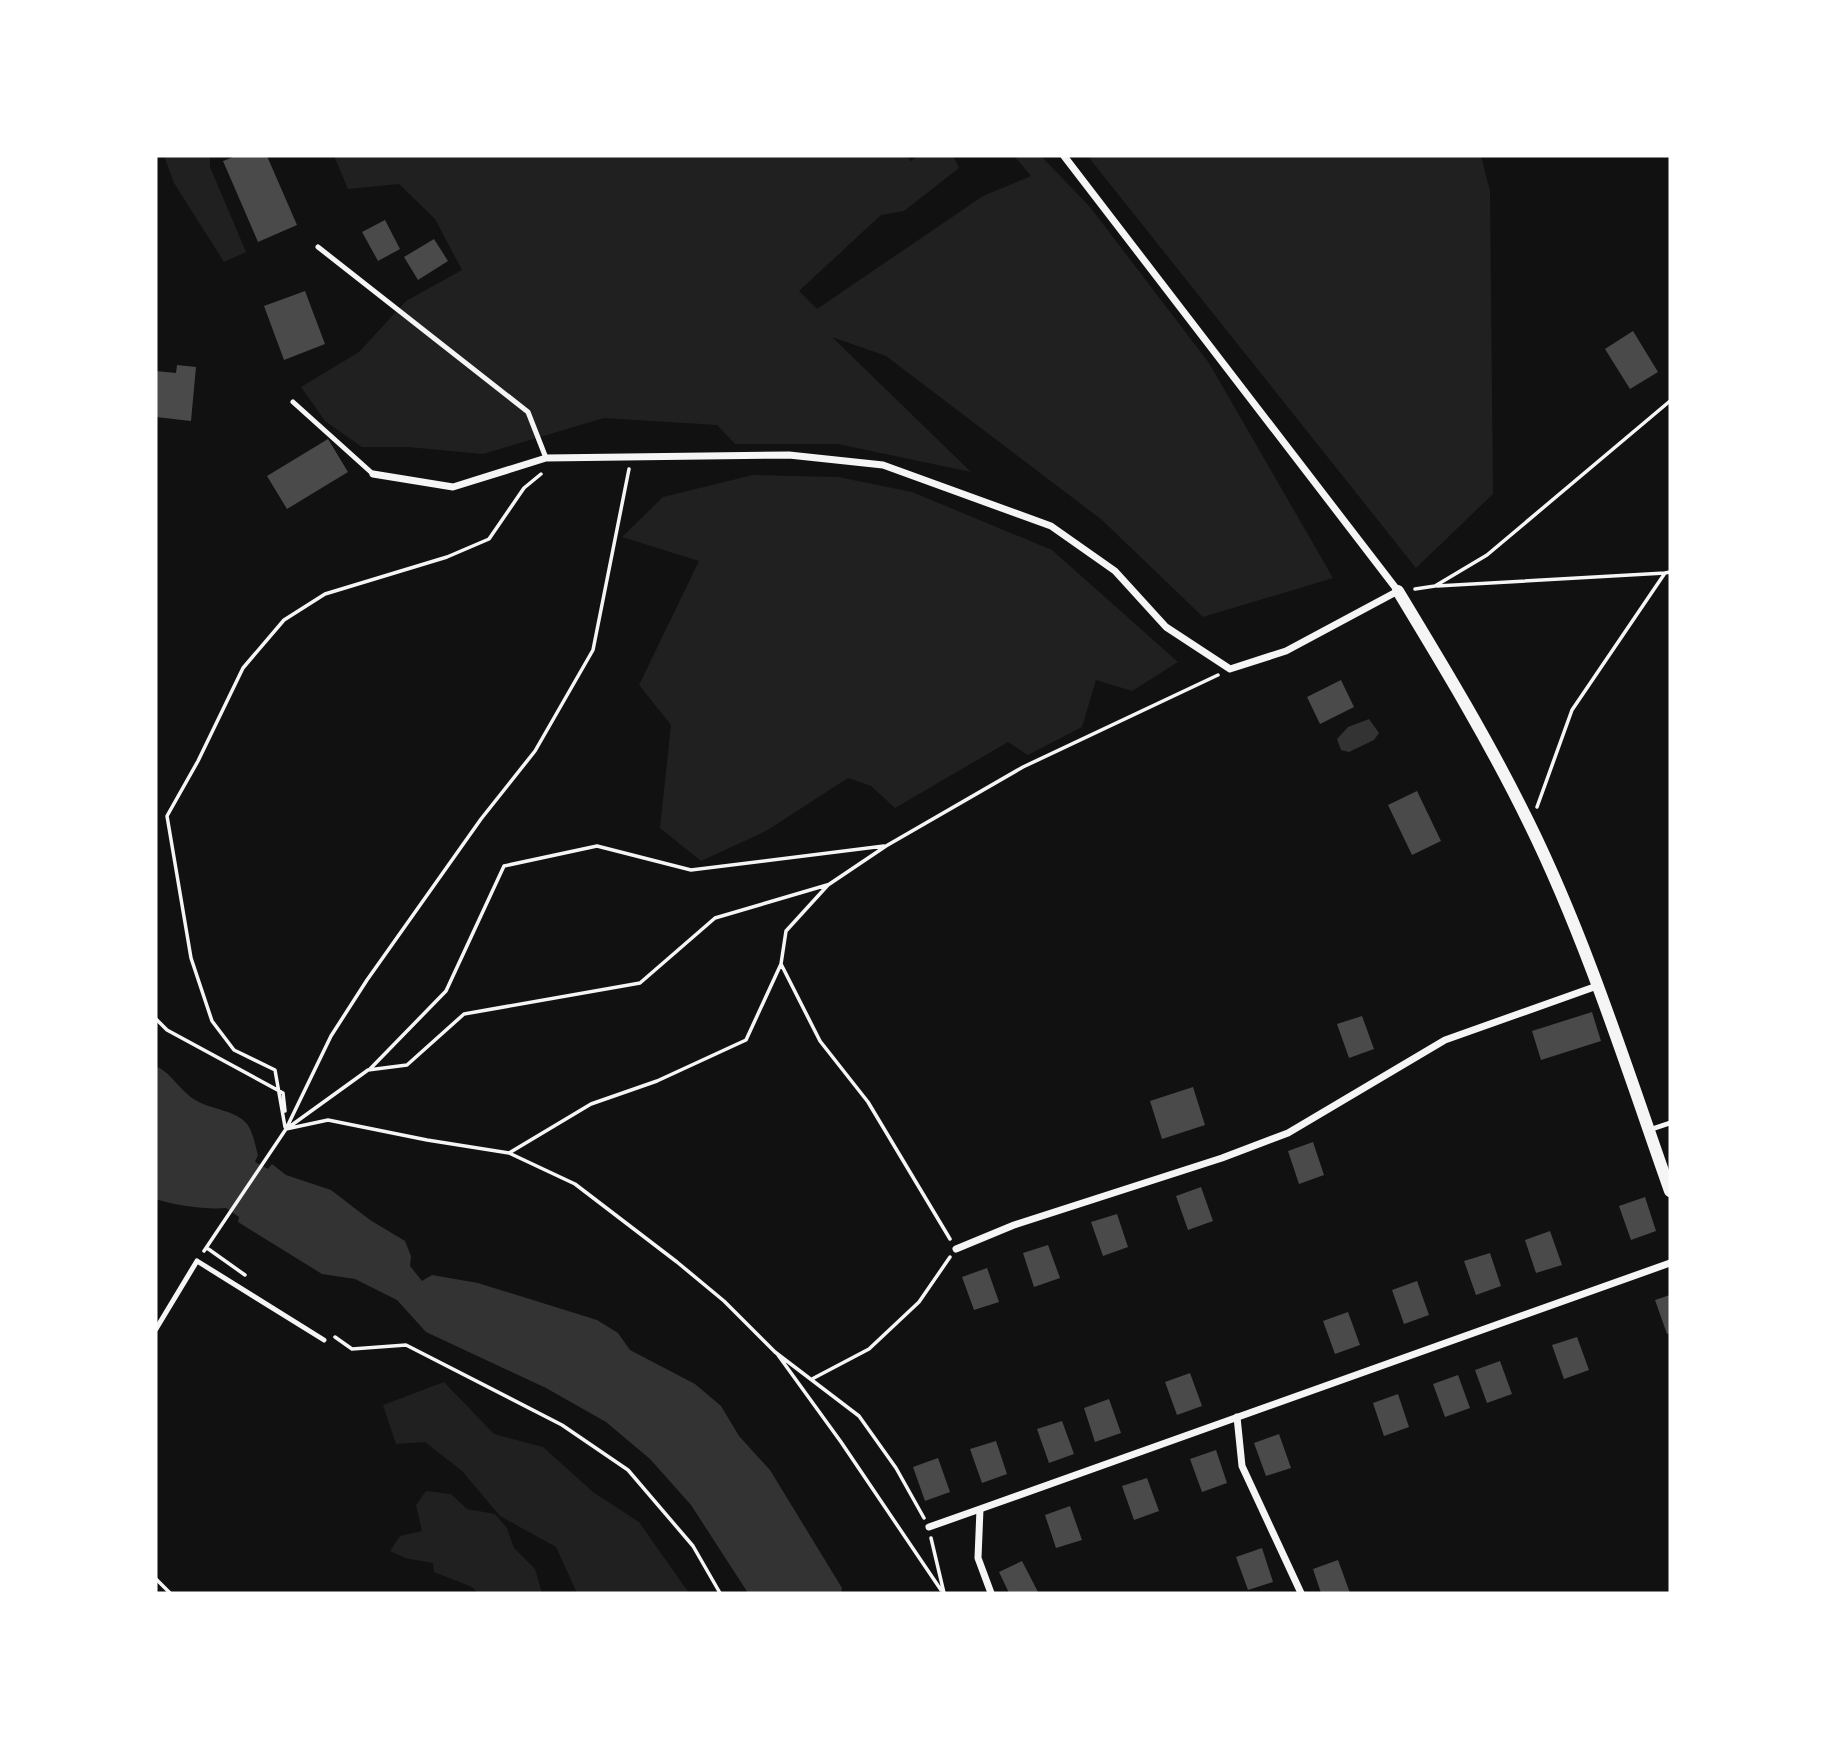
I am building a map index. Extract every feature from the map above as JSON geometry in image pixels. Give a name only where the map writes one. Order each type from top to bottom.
[{"type":"street","points":[[1064,156],[1398,591],[1476,719],[1530,825],[1597,986],[1670,1191]]},
{"type":"street","points":[[373,474],[453,487],[546,458],[561,457],[789,455],[883,466],[1051,526],[1115,571],[1166,627],[1230,669],[1286,651],[1398,591]]},
{"type":"street","points":[[956,1249],[1014,1225],[1222,1158],[1288,1133],[1445,1040],[1597,986]]},
{"type":"street","points":[[929,1527],[1670,1263]]},
{"type":"street","points":[[1237,1418],[1242,1466],[1301,1593]]},
{"type":"street","points":[[980,1509],[978,1558],[991,1593]]},
{"type":"lane","points":[[318,247],[528,412],[546,458]]},
{"type":"lane","points":[[293,402],[373,474]]},
{"type":"lane","points":[[1649,1130],[1670,1123]]},
{"type":"lane","points":[[156,1329],[197,1261],[324,1340]]},
{"type":"path","points":[[1435,586],[1487,555],[1670,401]]},
{"type":"path","points":[[286,1129],[275,1070],[234,1050],[212,1021],[191,958],[167,816],[198,761],[243,668],[284,620],[325,594],[447,557],[489,539],[524,488],[561,457]]},
{"type":"path","points":[[251,1279],[207,1248],[286,1129],[331,1036],[473,830],[535,751],[593,650],[631,457]]},
{"type":"path","points":[[1398,591],[1435,586],[1668,572]]},
{"type":"path","points":[[1530,825],[1572,710],[1668,572]]},
{"type":"path","points":[[509,1153],[591,1104],[657,1081],[746,1040],[781,964],[786,931],[828,885],[886,846],[1023,767],[1230,669]]},
{"type":"path","points":[[286,1129],[368,1070],[446,991],[504,866],[597,846],[691,870],[886,846]]},
{"type":"path","points":[[368,1070],[407,1065],[464,1014],[640,983],[715,918],[828,885]]},
{"type":"path","points":[[781,964],[820,1041],[868,1102],[956,1249],[919,1302],[869,1349],[812,1379]]},
{"type":"path","points":[[156,1019],[166,1030],[283,1093],[286,1129]]},
{"type":"path","points":[[286,1129],[328,1120],[509,1153],[575,1184],[724,1301],[775,1352],[841,1442],[943,1592]]},
{"type":"path","points":[[329,1334],[352,1349],[406,1345],[562,1424],[628,1470],[693,1546],[720,1593]]},
{"type":"path","points":[[775,1352],[859,1416],[895,1468],[929,1527],[943,1592]]},
{"type":"path","points":[[156,1579],[170,1593]]},
{"type":"shaded area","points":[[164,156],[210,156],[210,167],[246,252],[224,262],[174,183]]},
{"type":"shaded area","points":[[334,156],[906,156],[911,161],[918,156],[953,156],[959,168],[904,211],[881,215],[799,291],[817,309],[983,196],[1031,176],[1014,156],[1041,156],[1090,207],[1209,363],[1333,578],[1203,617],[1102,520],[886,356],[832,337],[971,472],[838,444],[735,444],[717,425],[604,418],[483,454],[408,447],[362,447],[325,421],[301,387],[359,352],[406,301],[462,270],[435,219],[399,184],[348,189]]},
{"type":"shaded area","points":[[1094,156],[1481,156],[1490,191],[1493,494],[1416,568],[1090,159]]},
{"type":"shaded area","points":[[753,475],[838,477],[912,492],[1052,550],[1178,662],[1132,691],[1096,680],[1082,727],[1028,755],[1008,742],[895,808],[871,786],[848,778],[766,831],[701,861],[660,828],[671,725],[639,685],[699,561],[622,537],[663,497]]},
{"type":"shaded area","points":[[1369,719],[1379,733],[1374,740],[1349,752],[1341,750],[1337,739],[1348,727]]},
{"type":"shaded area","points":[[156,1066],[197,1101],[243,1120],[254,1139],[258,1155],[255,1162],[268,1169],[272,1164],[286,1175],[331,1190],[370,1220],[405,1241],[411,1256],[410,1266],[422,1281],[432,1275],[478,1283],[597,1320],[618,1333],[630,1350],[695,1384],[721,1406],[739,1436],[770,1470],[842,1588],[841,1593],[748,1593],[691,1505],[650,1459],[606,1422],[546,1388],[426,1332],[397,1300],[355,1279],[322,1274],[238,1222],[239,1217],[226,1208],[191,1206],[156,1199]]},
{"type":"shaded area","points":[[444,1382],[494,1434],[543,1447],[593,1492],[639,1522],[689,1593],[577,1593],[556,1547],[500,1516],[462,1471],[425,1442],[396,1444],[383,1405]]},
{"type":"shaded area","points":[[426,1491],[451,1494],[467,1509],[495,1514],[507,1528],[514,1548],[535,1569],[542,1593],[478,1593],[472,1587],[434,1572],[433,1563],[405,1558],[390,1551],[400,1536],[422,1531],[416,1505]]},
{"type":"building","points":[[236,156],[267,156],[297,225],[258,242],[223,161]]},
{"type":"building","points":[[385,220],[400,249],[378,261],[362,232]]},
{"type":"building","points":[[434,239],[448,261],[418,280],[404,257]]},
{"type":"building","points":[[305,291],[325,344],[284,360],[264,306]]},
{"type":"building","points":[[1633,331],[1658,372],[1630,389],[1605,349]]},
{"type":"building","points":[[177,365],[196,367],[191,421],[156,417],[156,371],[176,373]]},
{"type":"building","points":[[328,439],[348,472],[287,509],[267,476]]},
{"type":"building","points":[[1341,680],[1354,707],[1320,724],[1307,697]]},
{"type":"building","points":[[1417,791],[1441,841],[1412,855],[1388,805]]},
{"type":"building","points":[[1592,1012],[1601,1041],[1541,1060],[1532,1031]]},
{"type":"building","points":[[1362,1016],[1374,1049],[1349,1058],[1337,1024]]},
{"type":"building","points":[[1193,1087],[1205,1125],[1162,1139],[1150,1101]]},
{"type":"building","points":[[1313,1142],[1324,1175],[1299,1184],[1288,1151]]},
{"type":"building","points":[[1201,1187],[1213,1221],[1188,1230],[1176,1196]]},
{"type":"building","points":[[1645,1197],[1656,1231],[1631,1240],[1619,1206]]},
{"type":"building","points":[[1117,1214],[1128,1247],[1103,1256],[1091,1222]]},
{"type":"building","points":[[1550,1231],[1562,1265],[1536,1273],[1525,1240]]},
{"type":"building","points":[[1048,1245],[1060,1278],[1034,1287],[1023,1253]]},
{"type":"building","points":[[1490,1253],[1501,1286],[1476,1295],[1464,1261]]},
{"type":"building","points":[[987,1268],[999,1302],[974,1310],[962,1277]]},
{"type":"building","points":[[1417,1281],[1429,1315],[1404,1324],[1392,1290]]},
{"type":"building","points":[[1670,1295],[1670,1333],[1667,1334],[1655,1300]]},
{"type":"building","points":[[1348,1312],[1360,1345],[1335,1354],[1323,1321]]},
{"type":"building","points":[[1577,1337],[1589,1370],[1564,1379],[1552,1345]]},
{"type":"building","points":[[1500,1361],[1512,1394],[1487,1403],[1475,1370]]},
{"type":"building","points":[[1190,1373],[1202,1406],[1177,1415],[1165,1382]]},
{"type":"building","points":[[1458,1375],[1470,1408],[1445,1417],[1433,1384]]},
{"type":"building","points":[[1398,1394],[1409,1427],[1384,1436],[1373,1403]]},
{"type":"building","points":[[1109,1399],[1121,1433],[1095,1442],[1084,1408]]},
{"type":"building","points":[[1062,1421],[1074,1454],[1049,1463],[1037,1429]]},
{"type":"building","points":[[1279,1434],[1291,1468],[1266,1476],[1254,1443]]},
{"type":"building","points":[[996,1441],[1007,1474],[982,1483],[970,1449]]},
{"type":"building","points":[[1216,1450],[1227,1483],[1202,1492],[1190,1459]]},
{"type":"building","points":[[938,1458],[950,1492],[925,1501],[913,1467]]},
{"type":"building","points":[[1147,1478],[1159,1511],[1134,1520],[1122,1486]]},
{"type":"building","points":[[1070,1506],[1082,1540],[1056,1548],[1045,1515]]},
{"type":"building","points":[[1262,1548],[1273,1582],[1248,1590],[1236,1557]]},
{"type":"building","points":[[1338,1560],[1350,1593],[1321,1593],[1313,1569]]},
{"type":"building","points":[[1022,1561],[1038,1592],[1009,1593],[999,1572]]}]
